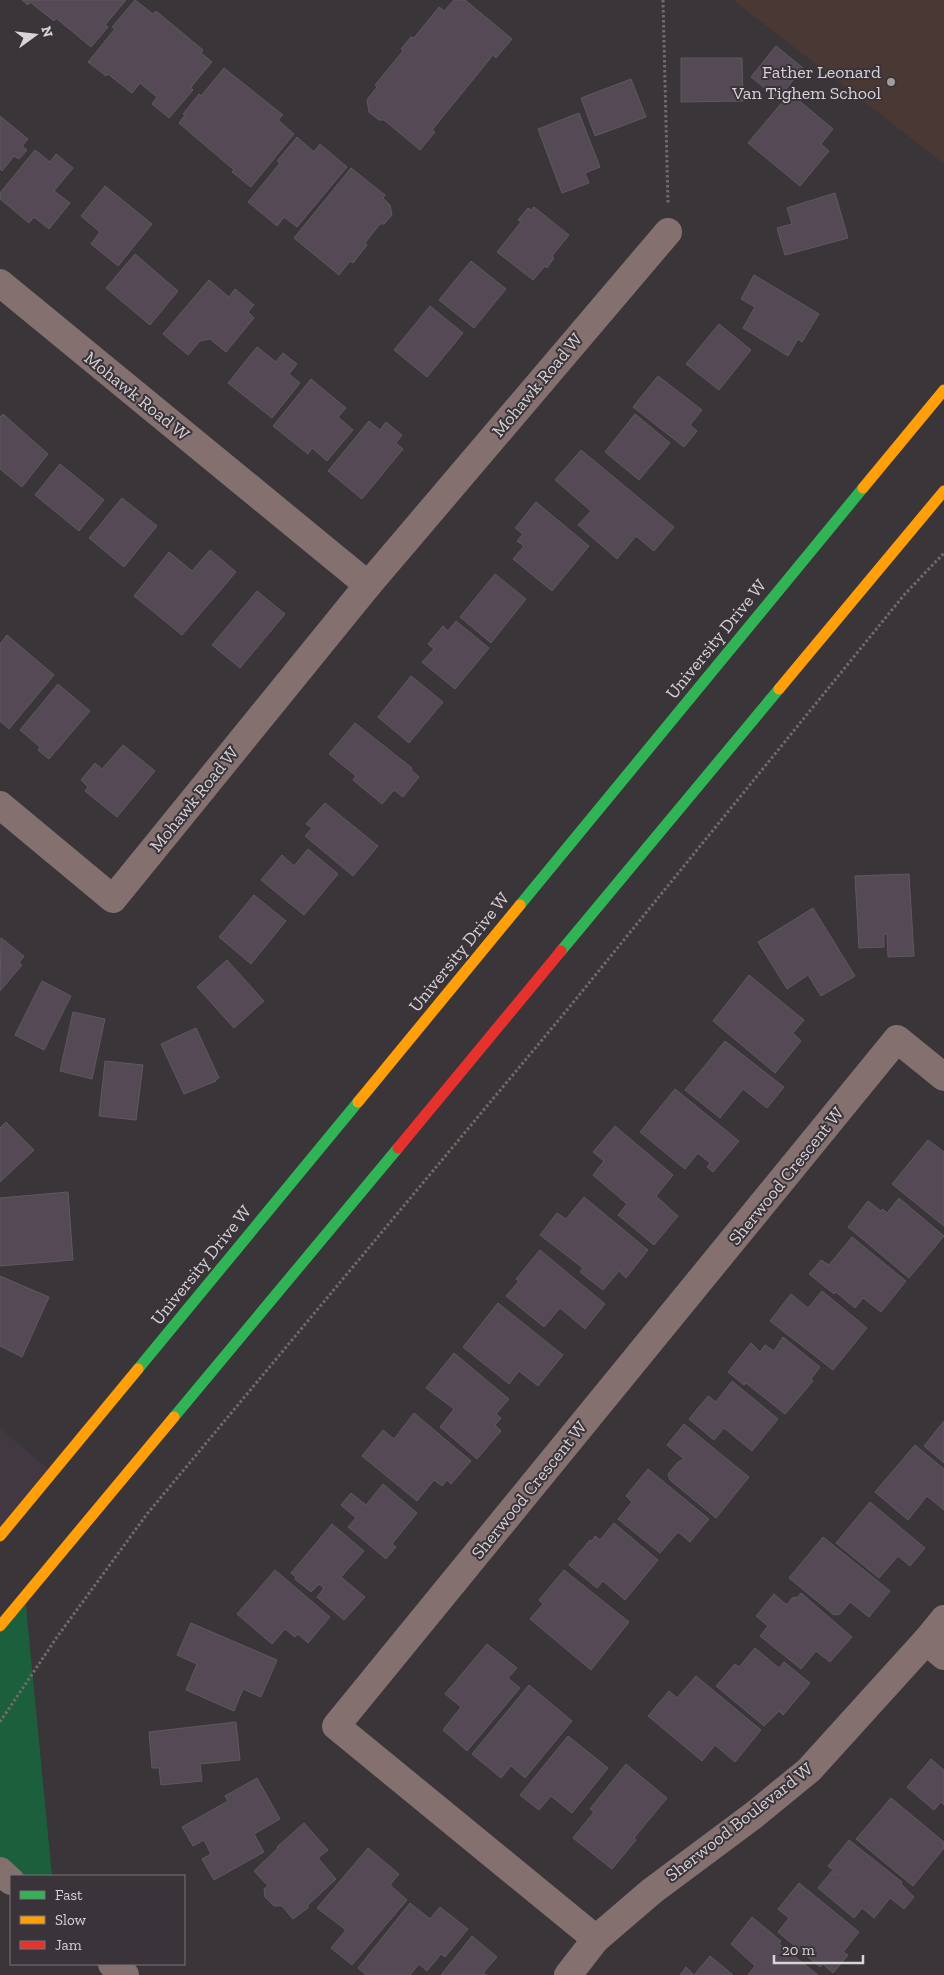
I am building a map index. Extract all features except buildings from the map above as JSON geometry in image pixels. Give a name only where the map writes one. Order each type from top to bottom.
[{"type":"main road","name":"University Drive W","points":[[0,1536],[944,390]]},
{"type":"main road","points":[[0,1626],[944,491]]},
{"type":"street","name":"Mohawk Road W","points":[[0,805],[113,899],[368,585],[668,232]]},
{"type":"street","name":"Mohawk Road W","points":[[0,283],[368,585]]},
{"type":"street","name":"Sherwood Crescent W","points":[[596,1940],[336,1726],[897,1040],[944,1078]]},
{"type":"street","name":"Sherwood Boulevard W","points":[[568,1975],[596,1940],[652,1891],[754,1815],[809,1770],[935,1649],[944,1619]]},
{"type":"street","points":[[0,1871],[10,1880]]},
{"type":"street","points":[[113,1965],[125,1975]]},
{"type":"path","points":[[663,0],[668,232]]},
{"type":"path","points":[[0,1722],[57,1637],[147,1514],[567,1010],[904,595],[944,553]]},
{"type":"shaded area","name":"Father Leonard Van Tighem School","points":[[733,0],[944,0],[944,164]]},
{"type":"shaded area","points":[[0,1428],[53,1473],[0,1536]]},
{"type":"green space","points":[[25,1596],[52,1875],[10,1875],[10,1887],[0,1890],[0,1626]]},
{"type":"traffic: fast","points":[[520,905],[863,488]]},
{"type":"traffic: fast","points":[[561,951],[779,689]]},
{"type":"traffic: fast","points":[[138,1369],[358,1102]]},
{"type":"traffic: fast","points":[[174,1417],[398,1148]]},
{"type":"traffic: slow","points":[[863,488],[944,390]]},
{"type":"traffic: slow","points":[[779,689],[944,491]]},
{"type":"traffic: slow","points":[[358,1102],[520,905]]},
{"type":"traffic: slow","points":[[0,1536],[138,1369]]},
{"type":"traffic: slow","points":[[0,1626],[174,1417]]},
{"type":"traffic: jam","points":[[398,1148],[561,951]]},
{"type":"place","name":"Father Leonard Van Tighem School","points":[[891,82]]}]
